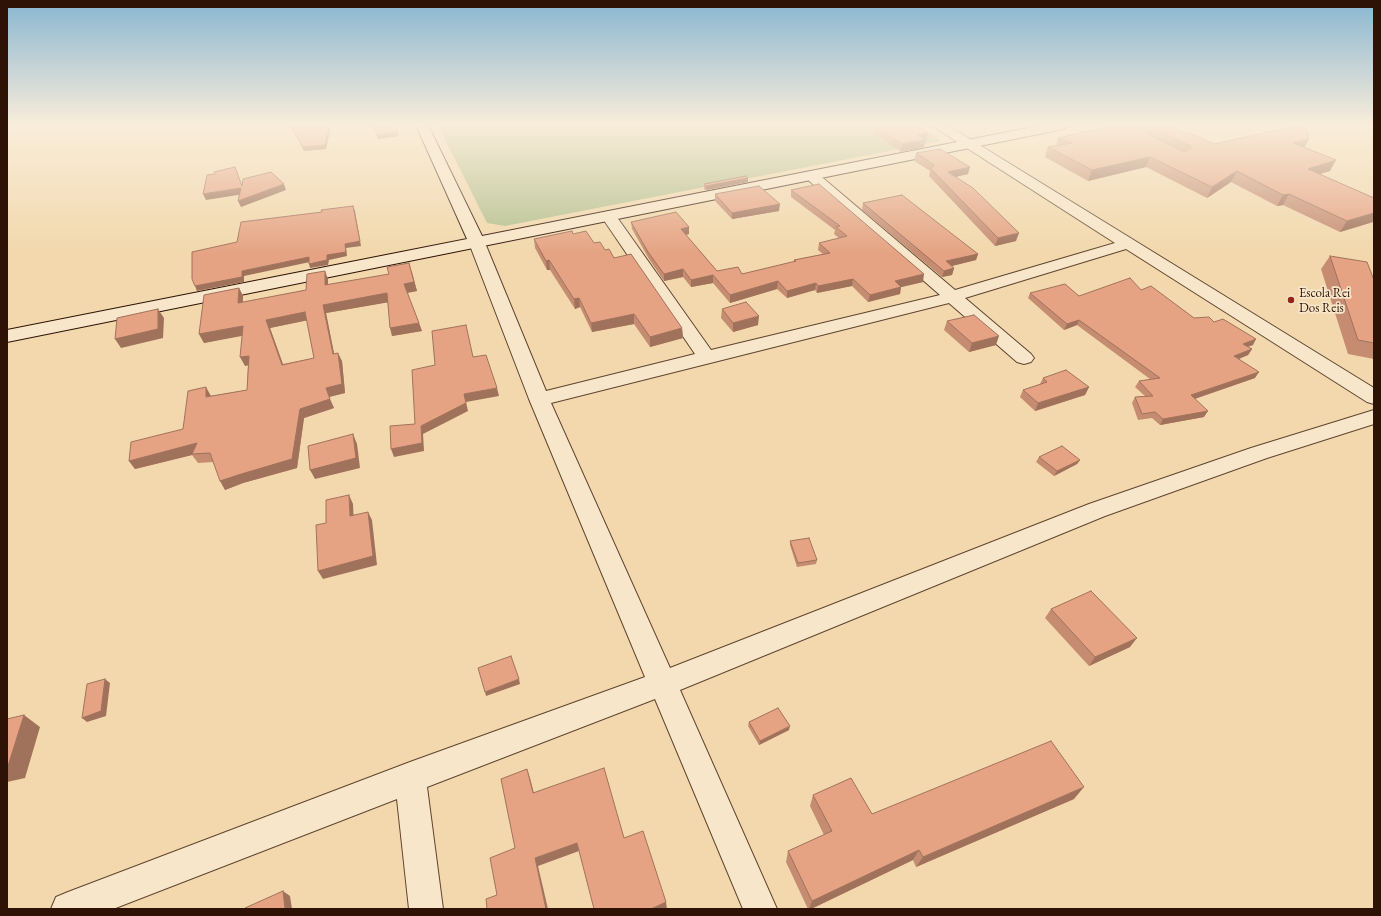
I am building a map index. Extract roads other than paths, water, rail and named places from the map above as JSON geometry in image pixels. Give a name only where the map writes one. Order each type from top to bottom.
[{"type":"street","points":[[442,168],[477,242],[539,399],[760,909]]},
{"type":"street","points":[[7,336],[854,168]]},
{"type":"street","points":[[1005,168],[1374,397]]},
{"type":"street","points":[[812,176],[951,297],[1024,358]]},
{"type":"street","points":[[609,216],[706,357]]},
{"type":"street","points":[[539,399],[951,297],[1127,244]]},
{"type":"street","points":[[68,909],[410,778],[662,684],[1097,510],[1259,453],[1374,417]]},
{"type":"street","points":[[410,778],[426,909]]},
{"type":"place","name":"Escola Rei Dos Reis","points":[[1291,300]]}]
